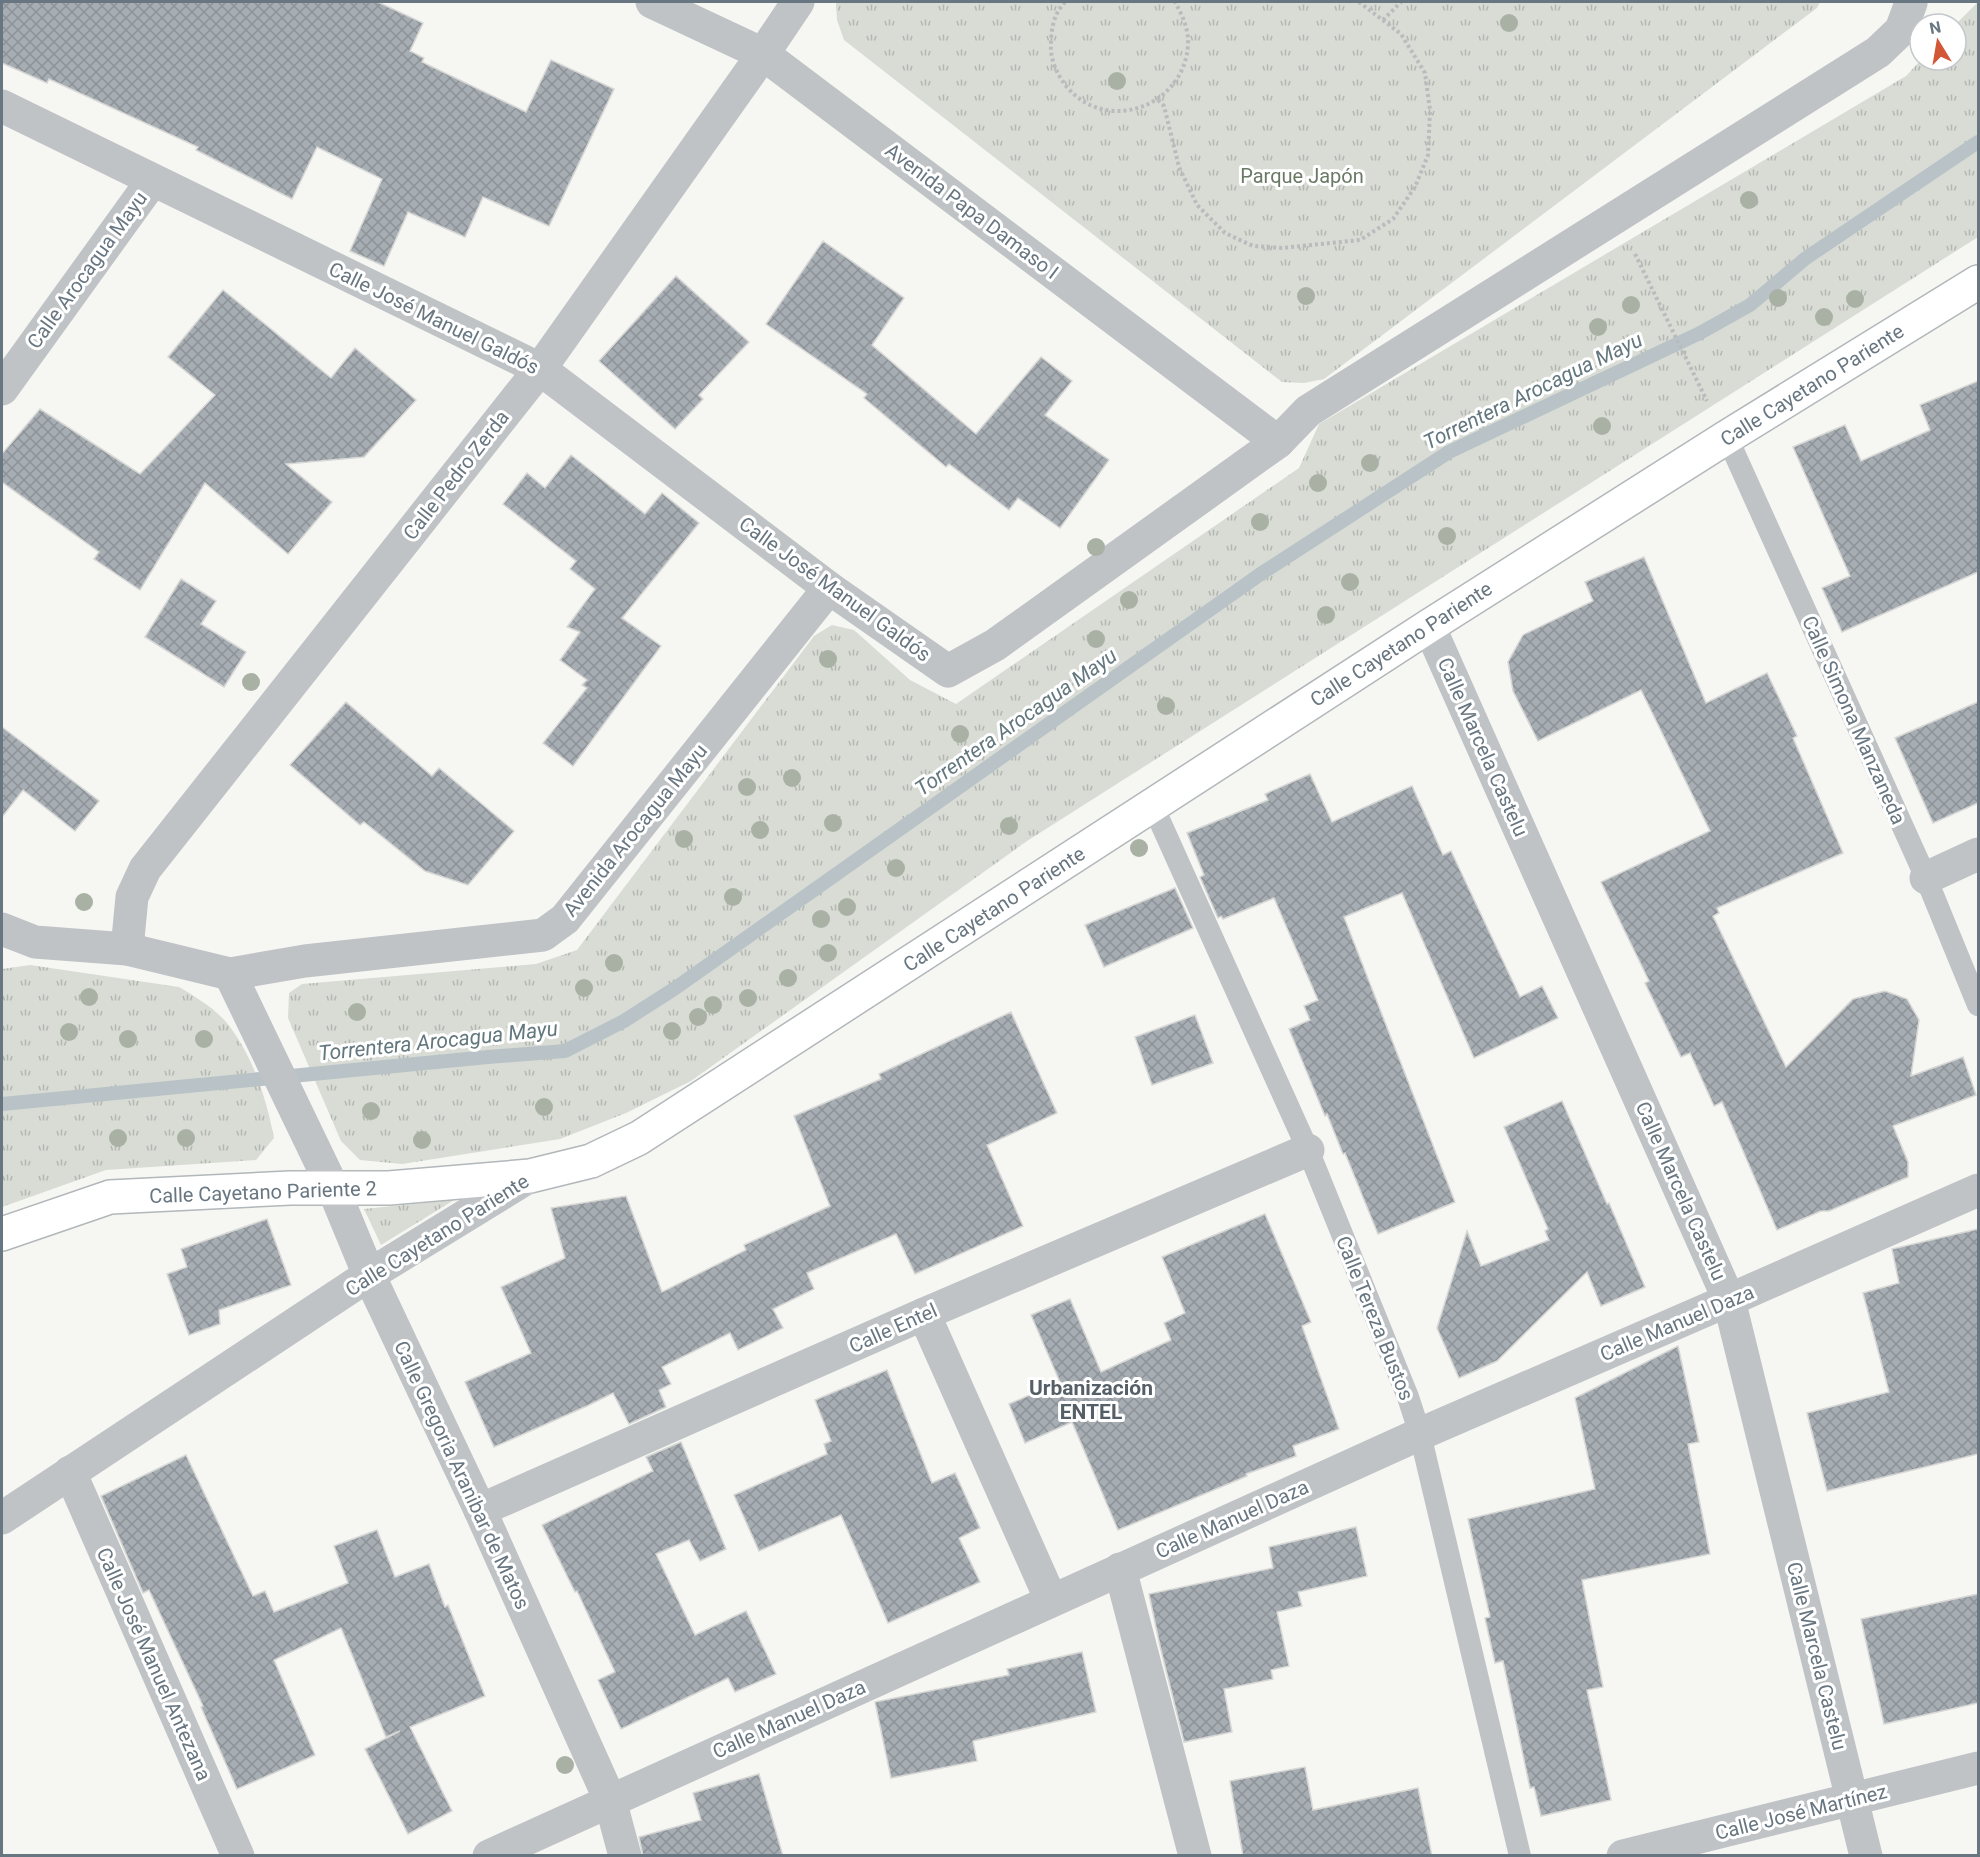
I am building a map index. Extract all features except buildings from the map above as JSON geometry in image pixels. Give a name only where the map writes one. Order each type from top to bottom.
[{"type":"street","name":"Avenida Papa Damaso I","points":[[652,2],[763,54],[1278,442]]},
{"type":"street","name":"Calle Pedro Zerda","points":[[127,949],[132,897],[145,869],[540,369],[798,2]]},
{"type":"street","points":[[1278,442],[1308,411],[1878,52],[1901,30],[1911,2]]},
{"type":"street","name":"Calle José Manuel Galdós","points":[[2,106],[540,369],[829,588],[948,671],[995,645],[1278,442]]},
{"type":"street","name":"Calle Arocagua Mayu","points":[[2,389],[152,181]]},
{"type":"street","name":"Calle Cayetano Pariente","points":[[2,1518],[369,1275],[530,1176],[591,1161],[639,1138],[1429,626],[1727,437],[1978,282]]},
{"type":"street","name":"Avenida Arocagua Mayu","points":[[230,974],[305,961],[543,935],[565,919],[829,588]]},
{"type":"street","name":"Calle Marcela Castelu","points":[[1429,626],[1730,1300],[1866,1856]]},
{"type":"street","points":[[1926,878],[1978,854]]},
{"type":"street","points":[[2,928],[35,942],[127,949],[230,974]]},
{"type":"street","name":"Calle Gregoria Aranibar de Matos","points":[[230,974],[333,1188],[369,1275],[480,1510],[610,1800],[624,1856]]},
{"type":"street","name":"Calle Entel","points":[[480,1510],[924,1314],[1308,1150]]},
{"type":"street","name":"Calle Cayetano Pariente 2","points":[[2,1234],[110,1197],[290,1188],[389,1188],[530,1176]]},
{"type":"street","name":"Calle Manuel Daza","points":[[489,1856],[1420,1434],[1978,1190]]},
{"type":"street","points":[[924,1314],[1051,1600]]},
{"type":"street","name":"Calle José Manuel Antezana","points":[[70,1472],[238,1856]]},
{"type":"street","points":[[1120,1569],[1194,1856]]},
{"type":"street","name":"Calle José Martínez","points":[[1623,1856],[1978,1768]]},
{"type":"lane","name":"Calle Simona Manzaneda","points":[[1727,437],[1926,878],[1978,1005]]},
{"type":"lane","name":"Calle Tereza Bustos","points":[[1153,806],[1308,1150],[1408,1397],[1420,1434],[1520,1856]]},
{"type":"path","points":[[1065,2],[1059,8],[1051,30],[1050,53],[1058,76],[1073,94],[1093,106],[1115,111],[1137,109],[1158,100],[1174,84],[1185,65],[1188,43],[1185,21],[1175,2]]},
{"type":"path","points":[[1158,100],[1164,106],[1179,167],[1197,205],[1225,233],[1253,246],[1272,247],[1360,240],[1393,219],[1415,187],[1428,155],[1430,110],[1425,73],[1401,34],[1359,2]]},
{"type":"path","points":[[1383,20],[1401,2]]},
{"type":"path","points":[[1616,216],[1692,372]]},
{"type":"green space","name":"Parque Japón","points":[[836,2],[1820,2],[1817,8],[1324,379],[1304,383],[1282,382],[844,40],[837,20]]},
{"type":"green space","points":[[1978,2],[1978,237],[1027,841],[691,1081],[626,1113],[560,1139],[402,1164],[360,1160],[341,1141],[288,1018],[289,993],[302,984],[536,964],[577,950],[814,636],[832,625],[854,630],[910,680],[956,704],[1299,468],[1319,424],[1910,72],[1968,72],[1968,12]]},
{"type":"green space","points":[[30,965],[179,987],[204,1003],[227,1023],[244,1049],[262,1092],[274,1138],[256,1160],[106,1170],[2,1207],[2,969]]},
{"type":"green space","points":[[454,1200],[381,1245],[364,1209]]},
{"type":"waterway","name":"Torrentera Arocagua Mayu","points":[[2,1104],[565,1051],[624,1021],[674,989],[1262,573],[1449,452],[1700,333],[1750,305],[1806,258],[1978,142]]},
{"type":"district","name":"Urbanización ENTEL","points":[[1091,1400]]}]
